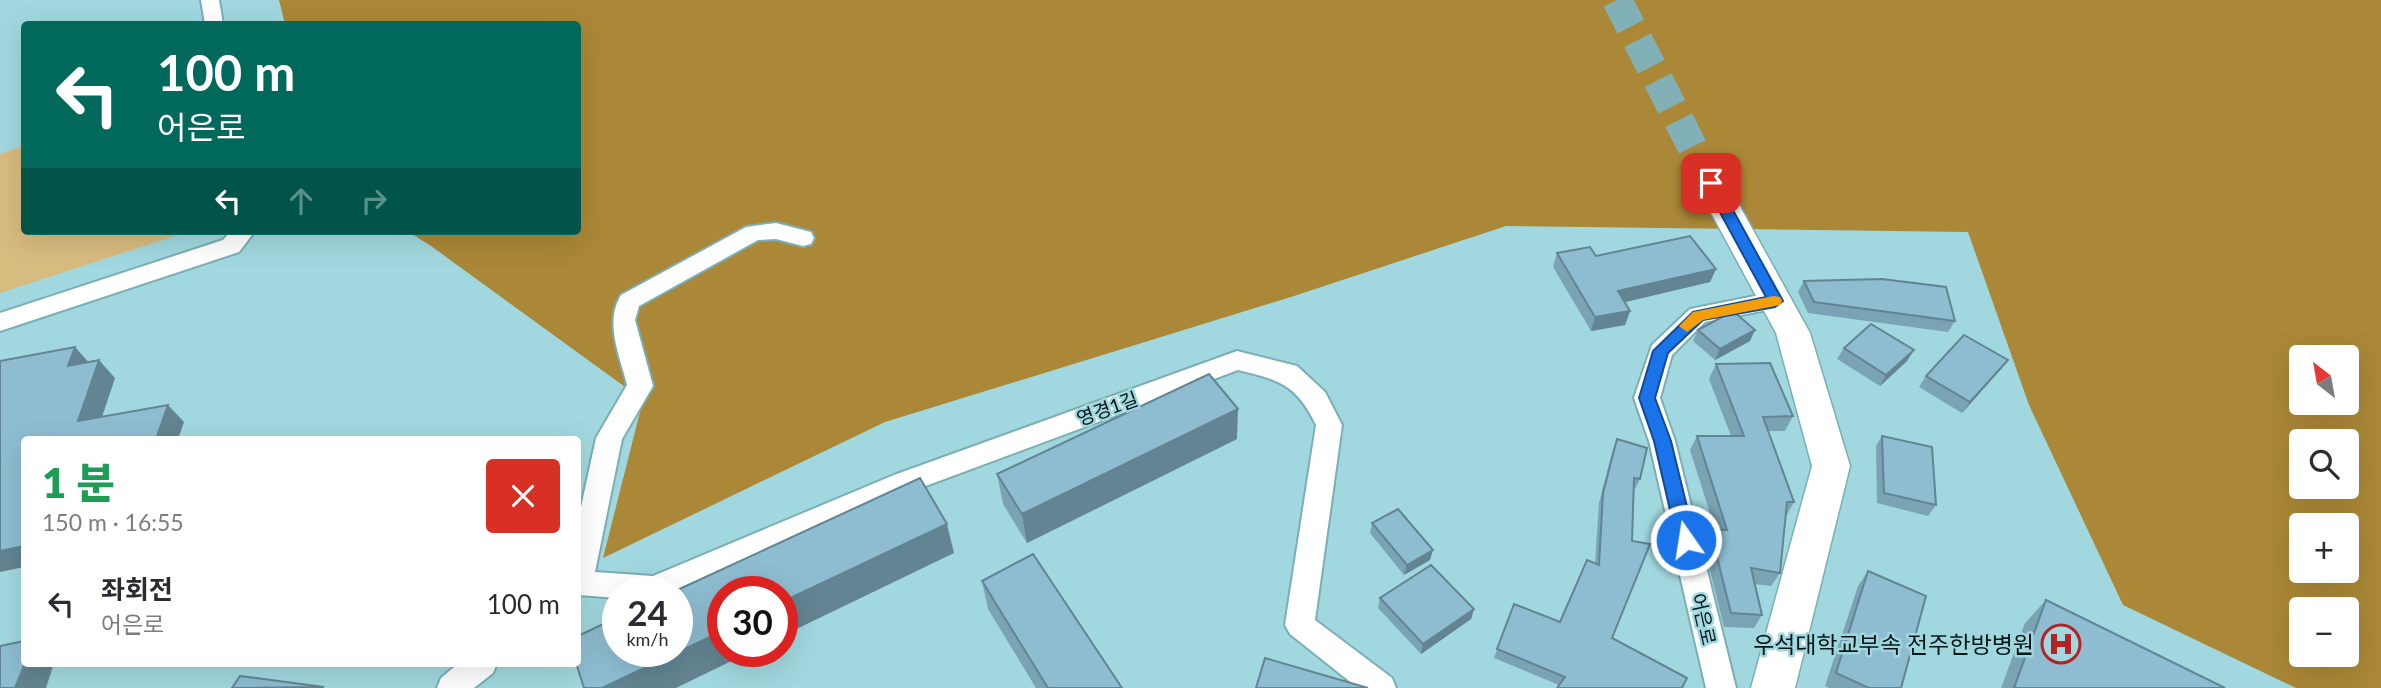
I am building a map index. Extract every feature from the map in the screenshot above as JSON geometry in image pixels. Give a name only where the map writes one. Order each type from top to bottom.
[{"type":"street","points":[[210,0],[214,21]]},
{"type":"street","points":[[1711,183],[1793,333],[1831,466],[1773,688]]},
{"type":"street","points":[[581,569],[609,438],[640,386],[622,320],[629,301],[754,232],[776,231],[803,238]]},
{"type":"street","points":[[0,322],[231,246],[241,235]]},
{"type":"street","name":"어은로","points":[[1721,688],[1662,441],[1647,398],[1661,351],[1698,316],[1775,301]]},
{"type":"street","name":"영경1길","points":[[581,583],[654,588],[904,483],[1237,360],[1287,373],[1316,399],[1329,425],[1300,625],[1381,688]]},
{"type":"street","points":[[452,688],[477,667]]},
{"type":"shaded area","points":[[279,0],[2381,0],[2381,688],[2296,688],[2123,605],[2029,405],[1968,232],[1506,226],[1294,296],[885,422],[603,558],[643,400],[413,235],[581,235],[581,21],[284,21]]},
{"type":"shaded area","points":[[21,147],[21,235],[178,235],[0,293],[0,154]]},
{"type":"building","points":[[1690,236],[1716,269],[1618,291],[1630,311],[1595,317],[1557,253],[1590,247],[1596,256]]},
{"type":"building","points":[[1882,279],[1946,287],[1955,321],[1814,302],[1804,281]]},
{"type":"building","points":[[1733,311],[1755,330],[1720,349],[1698,330]]},
{"type":"building","points":[[1871,324],[1914,350],[1886,375],[1844,348]]},
{"type":"building","points":[[1964,335],[2008,360],[1970,402],[1926,376]]},
{"type":"building","points":[[75,347],[68,366],[99,360],[78,421],[168,405],[157,436],[21,436],[21,547],[0,551],[0,361]]},
{"type":"building","points":[[1770,363],[1793,416],[1763,417],[1794,502],[1787,502],[1780,573],[1751,568],[1762,615],[1731,613],[1710,529],[1727,530],[1697,436],[1744,436],[1716,364]]},
{"type":"building","points":[[1209,374],[1238,409],[1022,514],[997,474]]},
{"type":"building","points":[[1882,436],[1932,447],[1936,505],[1884,493]]},
{"type":"building","points":[[1617,439],[1647,448],[1640,479],[1634,478],[1632,541],[1650,544],[1612,638],[1687,678],[1682,688],[1557,688],[1565,677],[1497,649],[1514,604],[1560,622],[1587,560],[1599,565],[1603,493]]},
{"type":"building","points":[[920,478],[947,524],[798,594],[798,576],[708,576]]},
{"type":"building","points":[[1398,509],[1433,550],[1407,565],[1372,523]]},
{"type":"building","points":[[1033,554],[1122,688],[1048,688],[982,581]]},
{"type":"building","points":[[1431,565],[1474,609],[1423,644],[1380,598]]},
{"type":"building","points":[[1868,571],[1926,596],[1901,688],[1869,688],[1836,673]]},
{"type":"building","points":[[707,576],[707,639],[693,645],[693,583]]},
{"type":"building","points":[[2046,600],[2225,688],[2014,688]]},
{"type":"building","points":[[602,625],[602,667],[647,667],[602,688],[584,688],[577,667],[581,667],[581,635]]},
{"type":"building","points":[[21,642],[21,667],[23,667],[15,688],[0,688],[0,646]]},
{"type":"building","points":[[1265,658],[1368,688],[1256,688]]},
{"type":"building","points":[[240,676],[324,687],[232,688]]},
{"type":"tunnel","points":[[1617,0],[1711,183]]},
{"type":"slow traffic","points":[[1687,326],[1698,316],[1774,301]]},
{"type":"place","name":"우석대학교부속 전주한방병원","points":[[2061,644]]},
{"type":"route","points":[[1686,540],[1662,441],[1647,398],[1661,351],[1698,316],[1775,301],[1711,183]]}]
